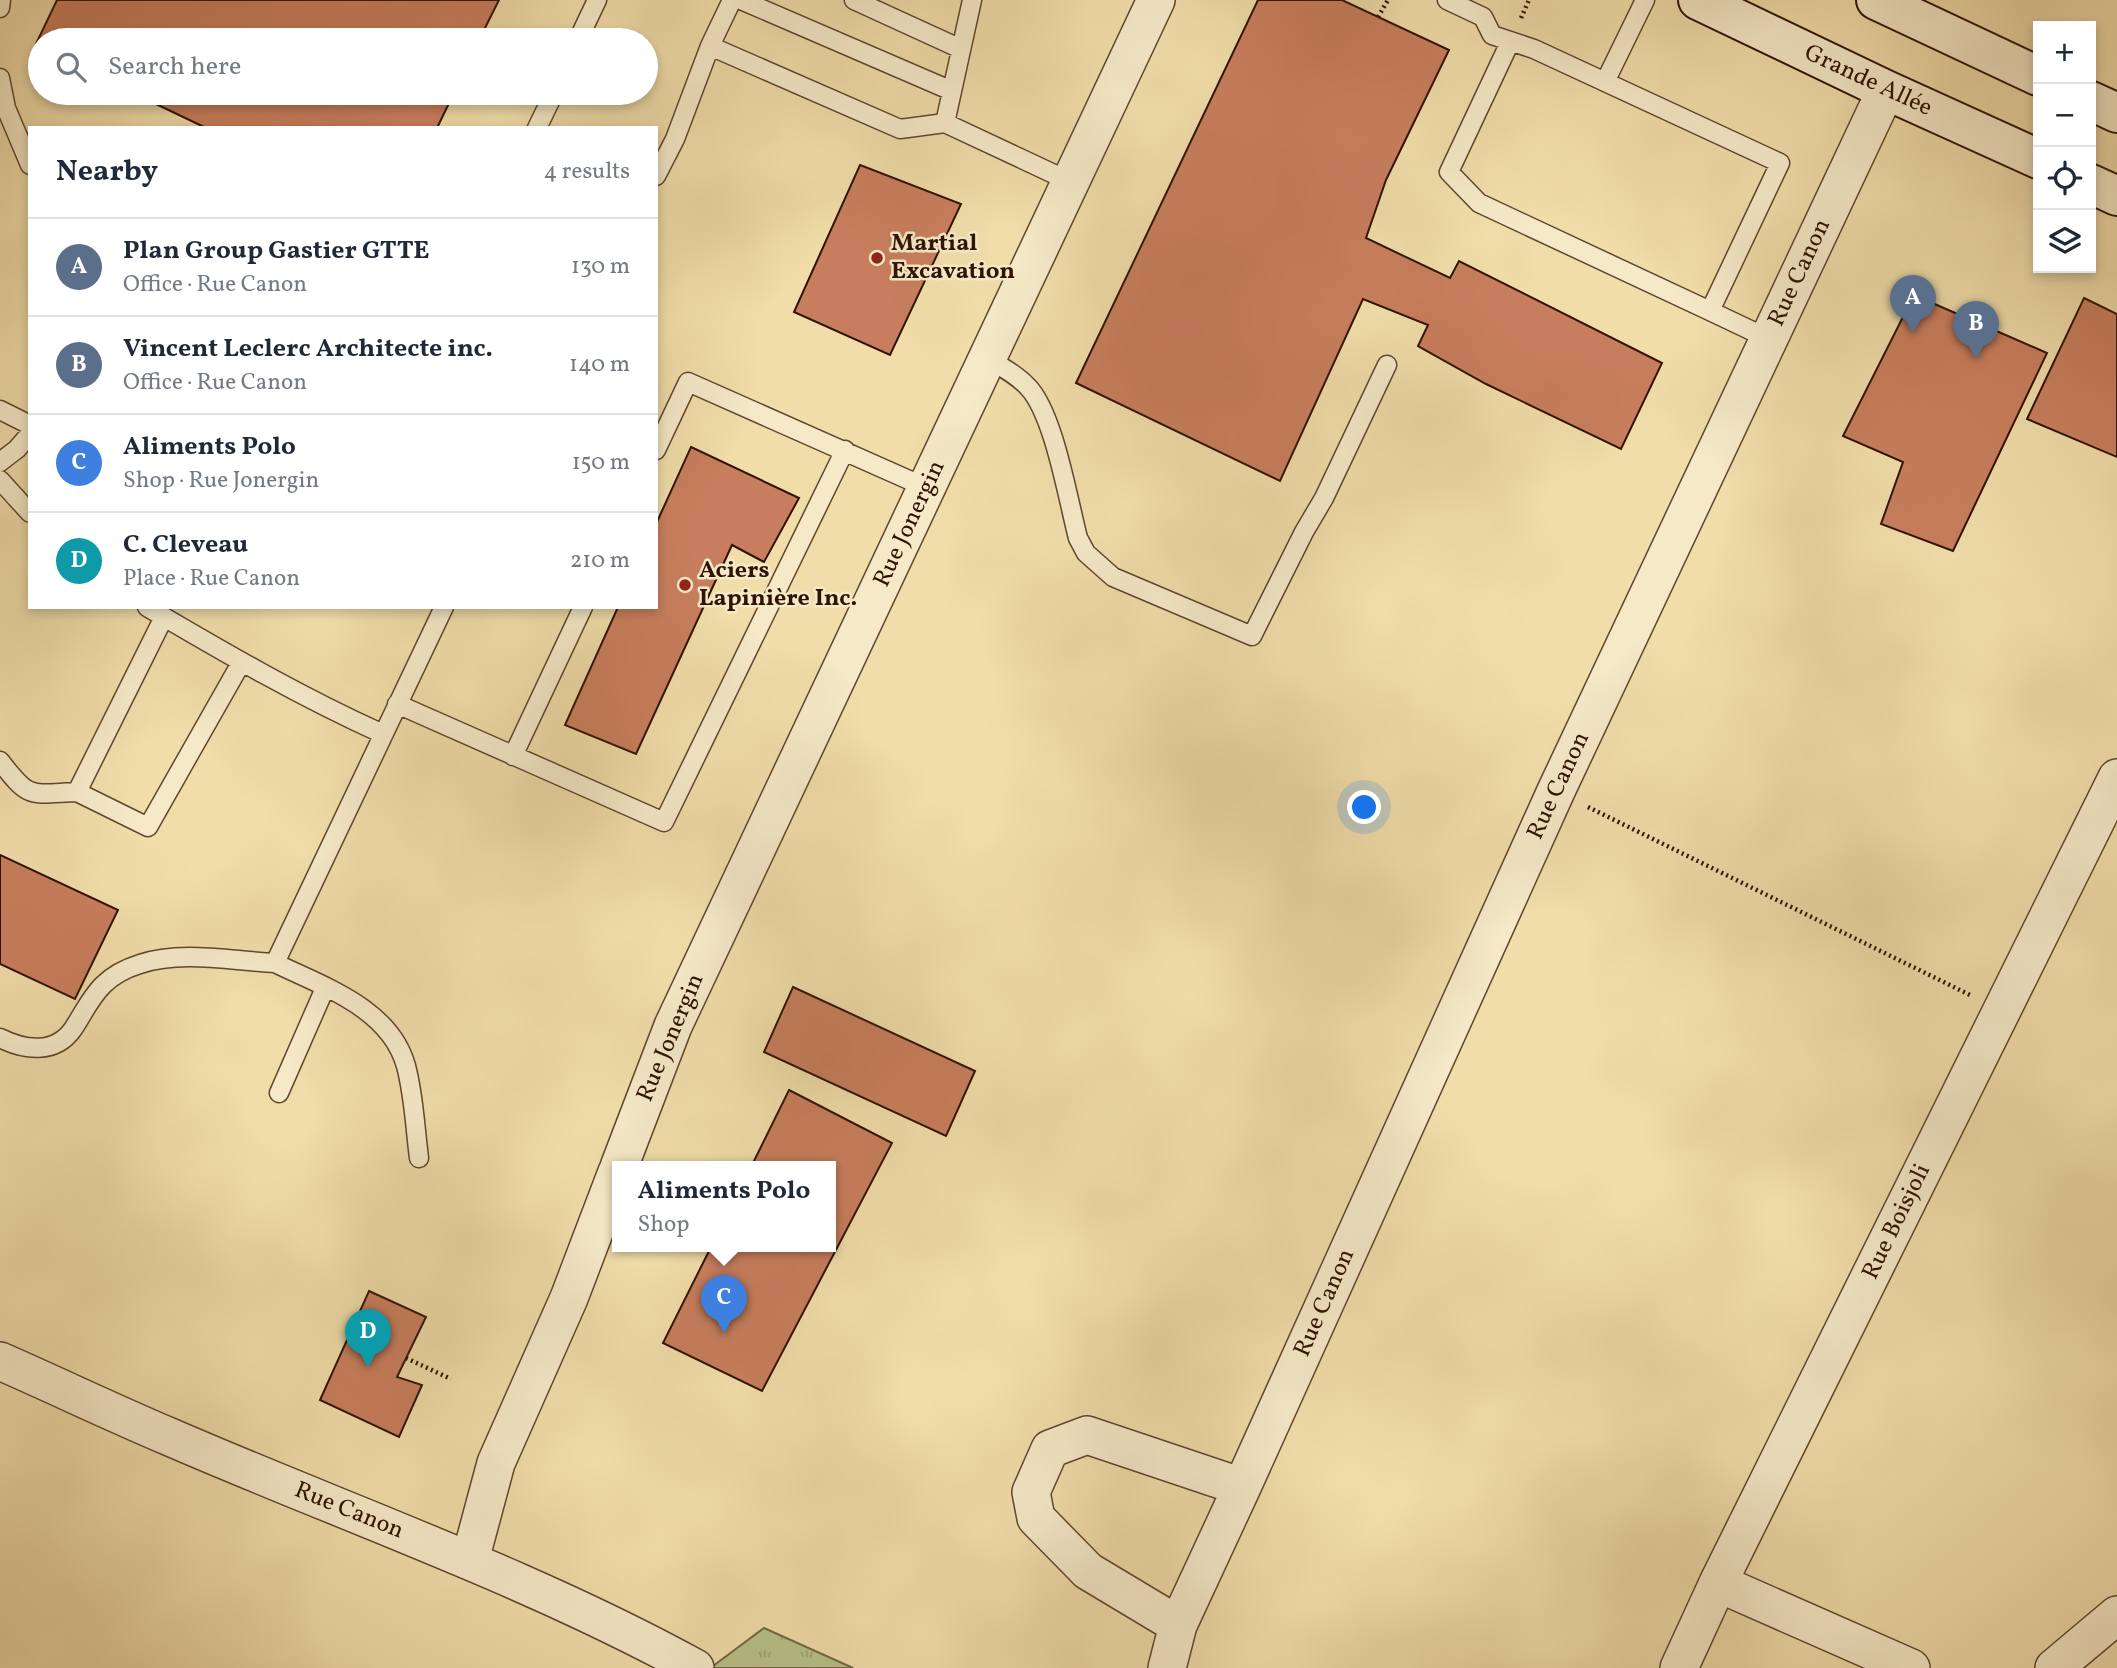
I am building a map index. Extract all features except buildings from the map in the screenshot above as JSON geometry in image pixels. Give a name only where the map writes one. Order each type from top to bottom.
[{"type":"main road","name":"Grande Allée","points":[[1698,0],[2033,157]]},
{"type":"main road","points":[[1876,0],[2033,74]]},
{"type":"main road","points":[[2096,103],[2117,113]]},
{"type":"main road","points":[[2096,186],[2117,196]]},
{"type":"street","name":"Rue Jonergin","points":[[621,1161],[673,1026],[1154,1]]},
{"type":"street","name":"Rue Canon","points":[[1167,1668],[1178,1625],[1556,791],[1886,90]]},
{"type":"street","name":"Rue Boisjoli","points":[[1679,1668],[1718,1583],[2117,778]]},
{"type":"street","points":[[470,1560],[496,1463],[569,1298],[612,1185]]},
{"type":"street","name":"Rue Canon","points":[[0,1361],[170,1437],[470,1560],[647,1642],[695,1668]]},
{"type":"street","points":[[1178,1625],[1088,1571],[1036,1518],[1031,1492],[1050,1449],[1087,1435],[1242,1487]]},
{"type":"street","points":[[1718,1583],[1910,1668]]},
{"type":"street","points":[[2054,1668],[2117,1615]]},
{"type":"lane","points":[[0,8],[1,0]]},
{"type":"lane","points":[[584,28],[597,0]]},
{"type":"lane","points":[[658,172],[732,0]]},
{"type":"lane","points":[[741,0],[952,92]]},
{"type":"lane","points":[[855,0],[961,49]]},
{"type":"lane","points":[[945,123],[972,0]]},
{"type":"lane","points":[[1447,0],[1483,17],[1492,35],[1534,49],[1780,163],[1710,311]]},
{"type":"lane","points":[[1605,82],[1645,0]]},
{"type":"lane","points":[[1510,42],[1449,172],[1479,203],[1769,339]]},
{"type":"lane","points":[[710,46],[900,128],[945,123],[1071,182]]},
{"type":"lane","points":[[0,78],[6,108],[28,160]]},
{"type":"lane","points":[[538,126],[548,105]]},
{"type":"lane","points":[[988,359],[1029,387],[1041,406],[1078,538],[1092,559],[1113,577],[1252,636],[1324,498],[1387,365]]},
{"type":"lane","points":[[658,446],[688,382],[927,488]]},
{"type":"lane","points":[[0,410],[28,424]]},
{"type":"lane","points":[[0,463],[28,436]]},
{"type":"lane","points":[[397,704],[664,822],[845,450]]},
{"type":"lane","points":[[0,480],[28,511]]},
{"type":"lane","points":[[150,609],[319,705],[383,734]]},
{"type":"lane","points":[[275,963],[439,609]]},
{"type":"lane","points":[[513,756],[582,609]]},
{"type":"lane","points":[[77,792],[164,617]]},
{"type":"lane","points":[[0,761],[25,790],[33,794],[77,792],[148,827],[241,663]]},
{"type":"lane","points":[[0,1038],[30,1049],[56,1043],[71,1032],[90,1000],[104,984],[119,973],[141,964],[187,956],[275,963],[367,1010],[384,1026],[406,1063],[419,1158]]},
{"type":"lane","points":[[279,1093],[325,988]]},
{"type":"path","points":[[1378,17],[1388,0]]},
{"type":"path","points":[[1556,791],[2002,1011]]},
{"type":"path","points":[[407,1358],[451,1379]]},
{"type":"green space","points":[[764,1628],[853,1668],[714,1668],[713,1666]]},
{"type":"place","name":"Martial Excavation","points":[[877,258]]},
{"type":"place","name":"Plan Group Gastier GTTE","points":[[1913,333]]},
{"type":"place","name":"Vincent Leclerc Architecte inc.","points":[[1976,359]]},
{"type":"place","name":"Aciers Lapinière Inc.","points":[[685,585]]},
{"type":"place","name":"Aliments Polo","points":[[724,1333]]},
{"type":"place","name":"C. Cleveau","points":[[368,1367]]}]
